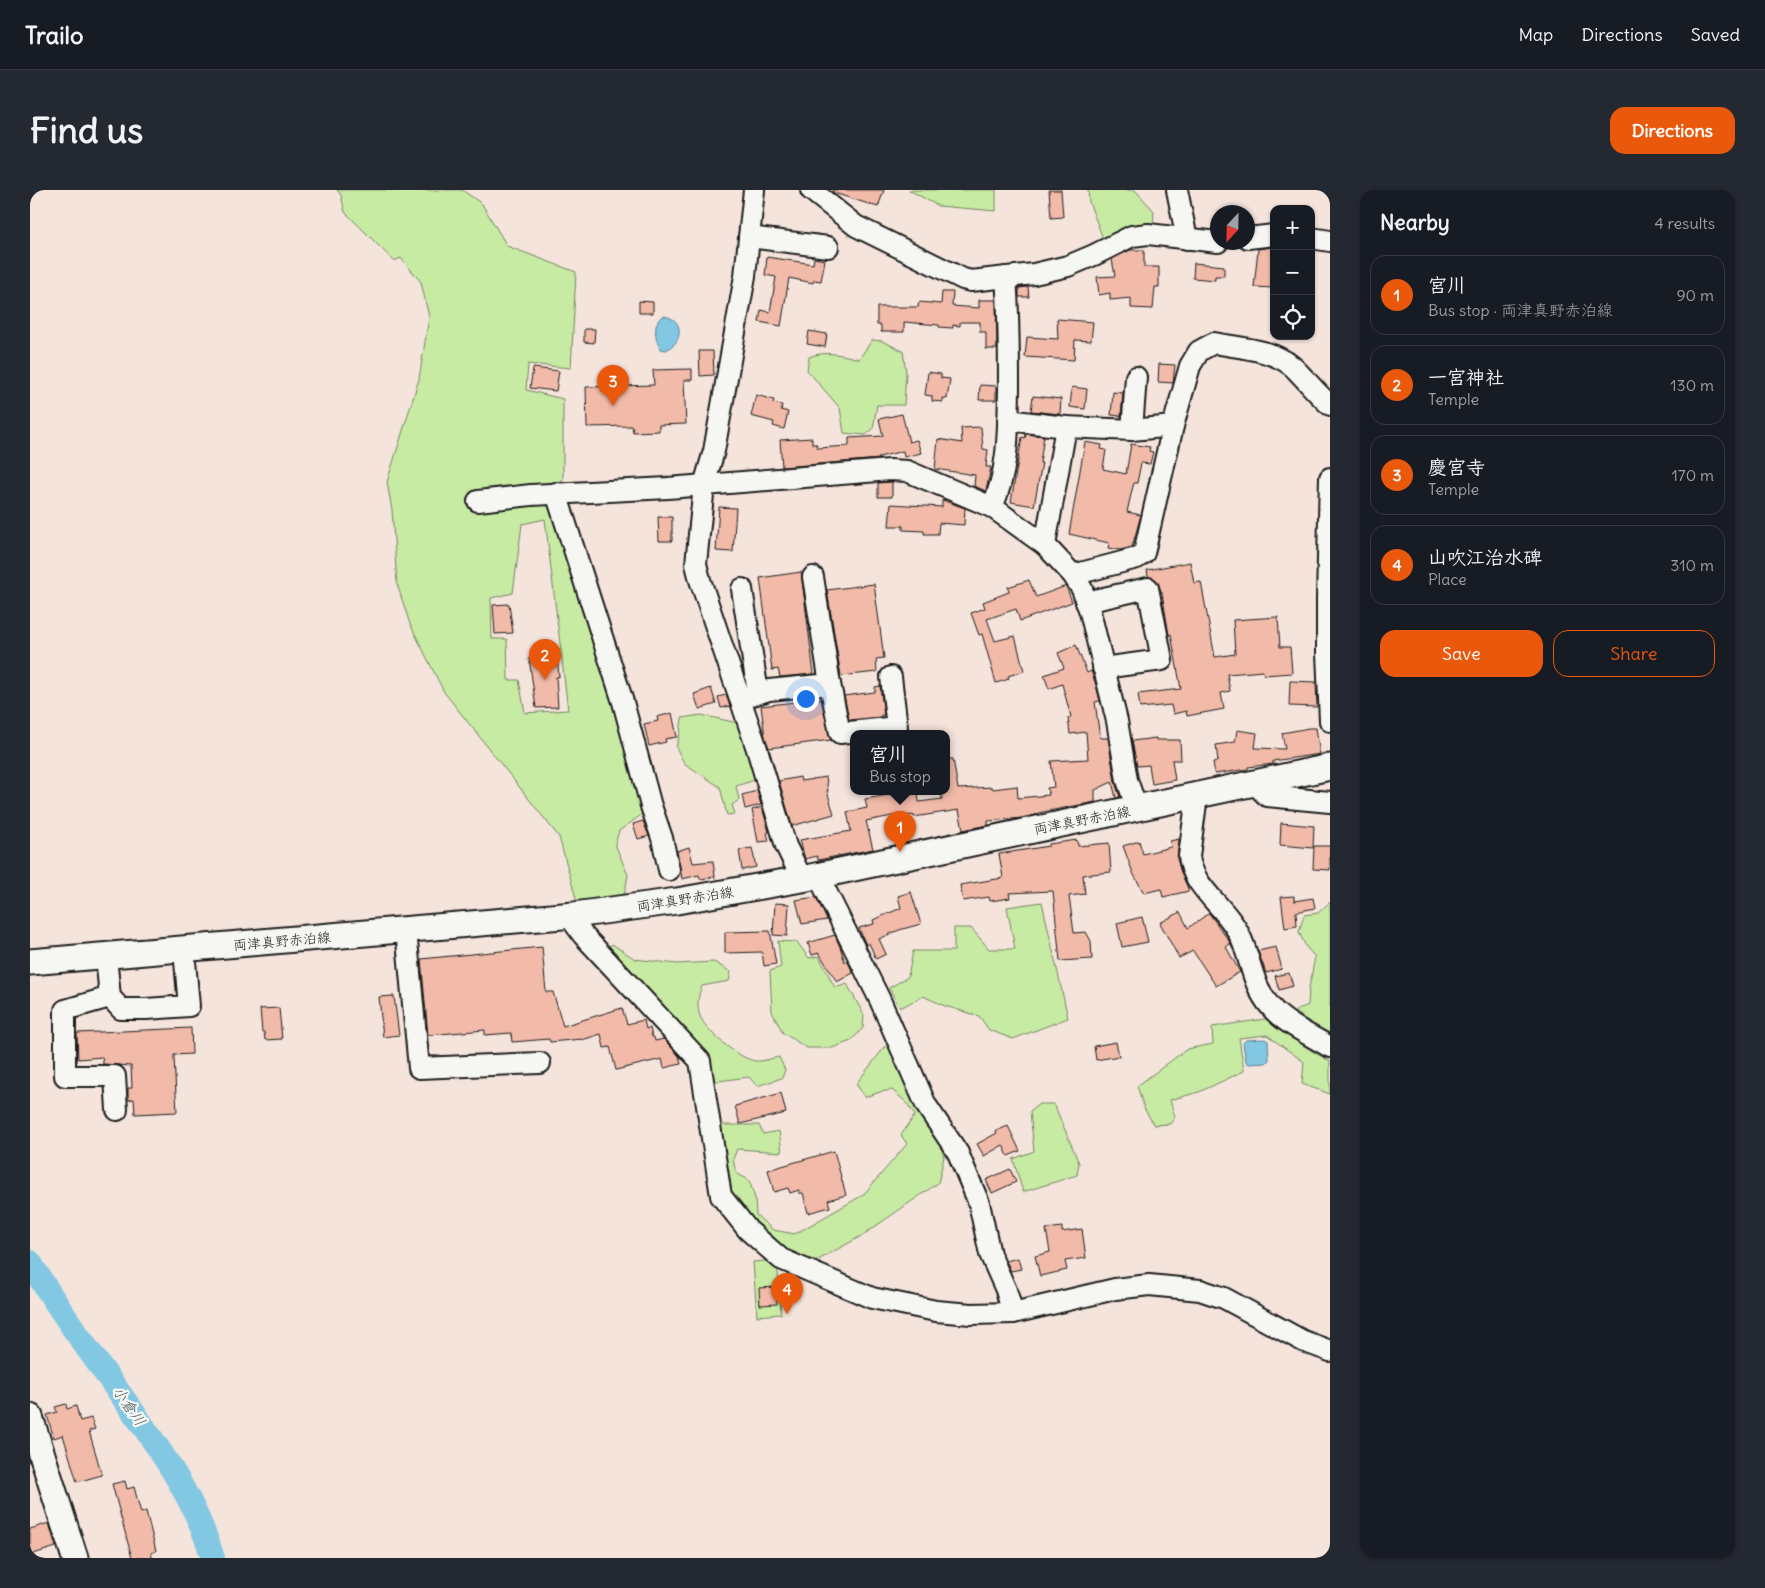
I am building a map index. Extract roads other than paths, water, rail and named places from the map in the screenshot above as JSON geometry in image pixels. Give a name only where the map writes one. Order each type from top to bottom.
[{"type":"main road","name":"両津真野赤泊線","points":[[30,962],[574,915],[677,901],[810,877],[1330,767]]},
{"type":"main road","points":[[30,1417],[75,1558]]},
{"type":"street","points":[[749,696],[700,580],[696,564],[704,484],[714,451],[745,276],[754,190]]},
{"type":"street","points":[[811,190],[856,226],[963,279],[971,281],[1034,274],[1068,266],[1132,236],[1148,234],[1210,241]]},
{"type":"street","points":[[1176,190],[1187,239]]},
{"type":"street","points":[[1255,237],[1270,235]]},
{"type":"street","points":[[750,237],[828,247]]},
{"type":"street","points":[[1315,239],[1330,241]]},
{"type":"street","points":[[992,507],[997,496],[1006,456],[1009,326],[1006,277]]},
{"type":"street","points":[[1073,575],[1137,558],[1144,553],[1173,426],[1190,366],[1199,351],[1214,343],[1273,355],[1291,366],[1330,405]]},
{"type":"street","points":[[1132,430],[1136,377]]},
{"type":"street","points":[[1008,420],[1066,427],[1132,430],[1173,426]]},
{"type":"street","points":[[1045,546],[1066,427]]},
{"type":"street","points":[[478,501],[556,493],[668,488],[907,470],[992,507],[1045,546],[1073,575],[1082,589],[1117,721],[1127,780],[1137,809]]},
{"type":"street","points":[[1330,478],[1327,599],[1330,721]]},
{"type":"street","points":[[556,493],[623,702],[650,806],[662,838],[669,870]]},
{"type":"street","points":[[813,577],[830,684],[840,732],[850,731]]},
{"type":"street","points":[[742,588],[749,696],[757,749],[786,846],[810,877],[880,1000],[926,1105],[958,1154],[979,1203],[990,1254],[1006,1290],[1013,1313]]},
{"type":"street","points":[[1086,602],[1148,588],[1162,660],[1104,668]]},
{"type":"street","points":[[859,730],[897,726],[891,677]]},
{"type":"street","points":[[749,696],[768,690],[830,684]]},
{"type":"street","points":[[1260,783],[1262,791],[1267,796],[1330,802]]},
{"type":"street","points":[[1197,796],[1189,856],[1196,878],[1240,936],[1256,985],[1271,1008],[1330,1047]]},
{"type":"street","points":[[574,915],[576,924],[583,935],[700,1060],[721,1196],[748,1230],[781,1259],[872,1298],[936,1311],[971,1314],[1013,1313],[1115,1289],[1149,1285],[1200,1290],[1224,1298],[1245,1311],[1303,1340],[1330,1351]]},
{"type":"street","points":[[406,930],[419,1068],[540,1063]]},
{"type":"street","points":[[106,956],[110,997],[120,1009],[189,1006],[184,950]]},
{"type":"street","points":[[110,997],[66,1010],[65,1076],[115,1076],[117,1110]]},
{"type":"water","points":[[664,316],[676,322],[679,332],[676,342],[666,350],[660,349],[656,335],[656,326],[660,318]]},
{"type":"water","points":[[1265,1039],[1268,1041],[1269,1060],[1266,1063],[1249,1064],[1246,1062],[1243,1043],[1246,1040]]},
{"type":"waterway","name":"小倉川","points":[[30,1262],[41,1281],[166,1460],[188,1497],[213,1558]]},
{"type":"place","name":"慶宮寺","points":[[613,406]]},
{"type":"place","name":"一宮神社","points":[[545,680]]},
{"type":"place","name":"宮川","points":[[900,852]]},
{"type":"place","name":"山吹江治水碑","points":[[787,1314]]}]
